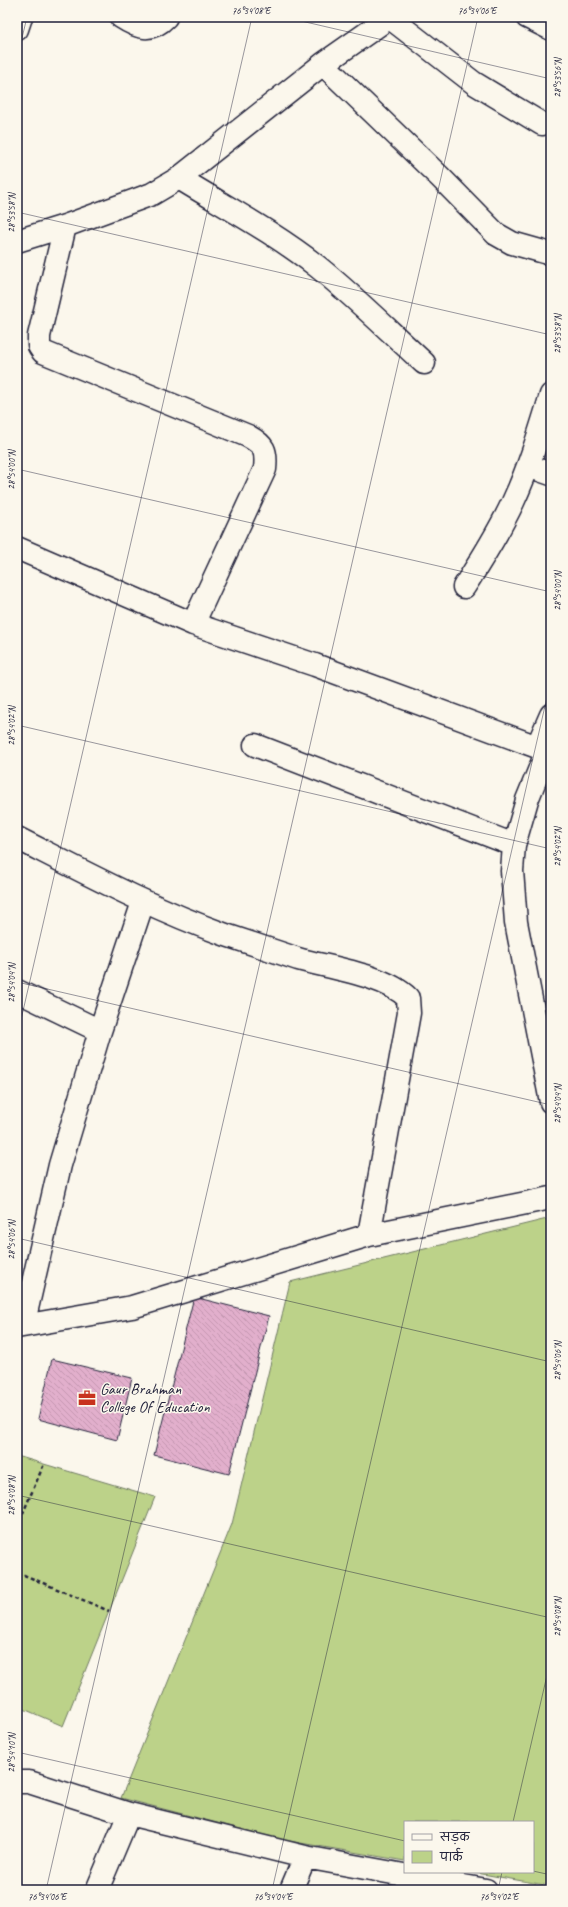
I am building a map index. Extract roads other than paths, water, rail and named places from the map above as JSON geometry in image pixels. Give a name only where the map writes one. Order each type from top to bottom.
[{"type":"street","points":[[17,29],[21,17]]},
{"type":"street","points":[[122,17],[134,25],[142,28],[152,27],[166,17]]},
{"type":"street","points":[[17,241],[65,226],[152,194],[180,178],[323,64],[389,17],[474,83],[542,124]]},
{"type":"street","points":[[527,17],[551,29]]},
{"type":"street","points":[[323,64],[440,177],[496,234],[512,243],[551,254]]},
{"type":"street","points":[[180,178],[281,241],[317,266],[357,300],[424,363]]},
{"type":"street","points":[[65,226],[39,336],[39,346],[43,352],[248,436],[261,444],[266,456],[265,469],[193,624]]},
{"type":"street","points":[[464,587],[489,549],[513,502],[528,466],[551,395]]},
{"type":"street","points":[[528,466],[551,474]]},
{"type":"street","points":[[17,548],[193,624],[315,665],[545,750]]},
{"type":"street","points":[[551,716],[545,750],[527,800],[514,845],[512,871],[516,922],[551,1102]]},
{"type":"street","points":[[255,745],[514,845]]},
{"type":"street","points":[[17,838],[143,902],[233,937],[298,958],[384,982],[400,989],[408,998],[409,1013],[369,1234]]},
{"type":"street","points":[[143,902],[100,1031],[60,1164],[20,1326],[132,1307],[369,1234],[551,1198]]},
{"type":"street","points":[[17,991],[100,1031]]},
{"type":"street","points":[[17,1782],[29,1782],[129,1814],[305,1857],[441,1887],[486,1890]]},
{"type":"street","points":[[97,1890],[129,1814]]},
{"type":"street","points":[[291,1890],[305,1857]]},
{"type":"place","name":"Gaur Brahman College Of Education","points":[[87,1398]]}]
